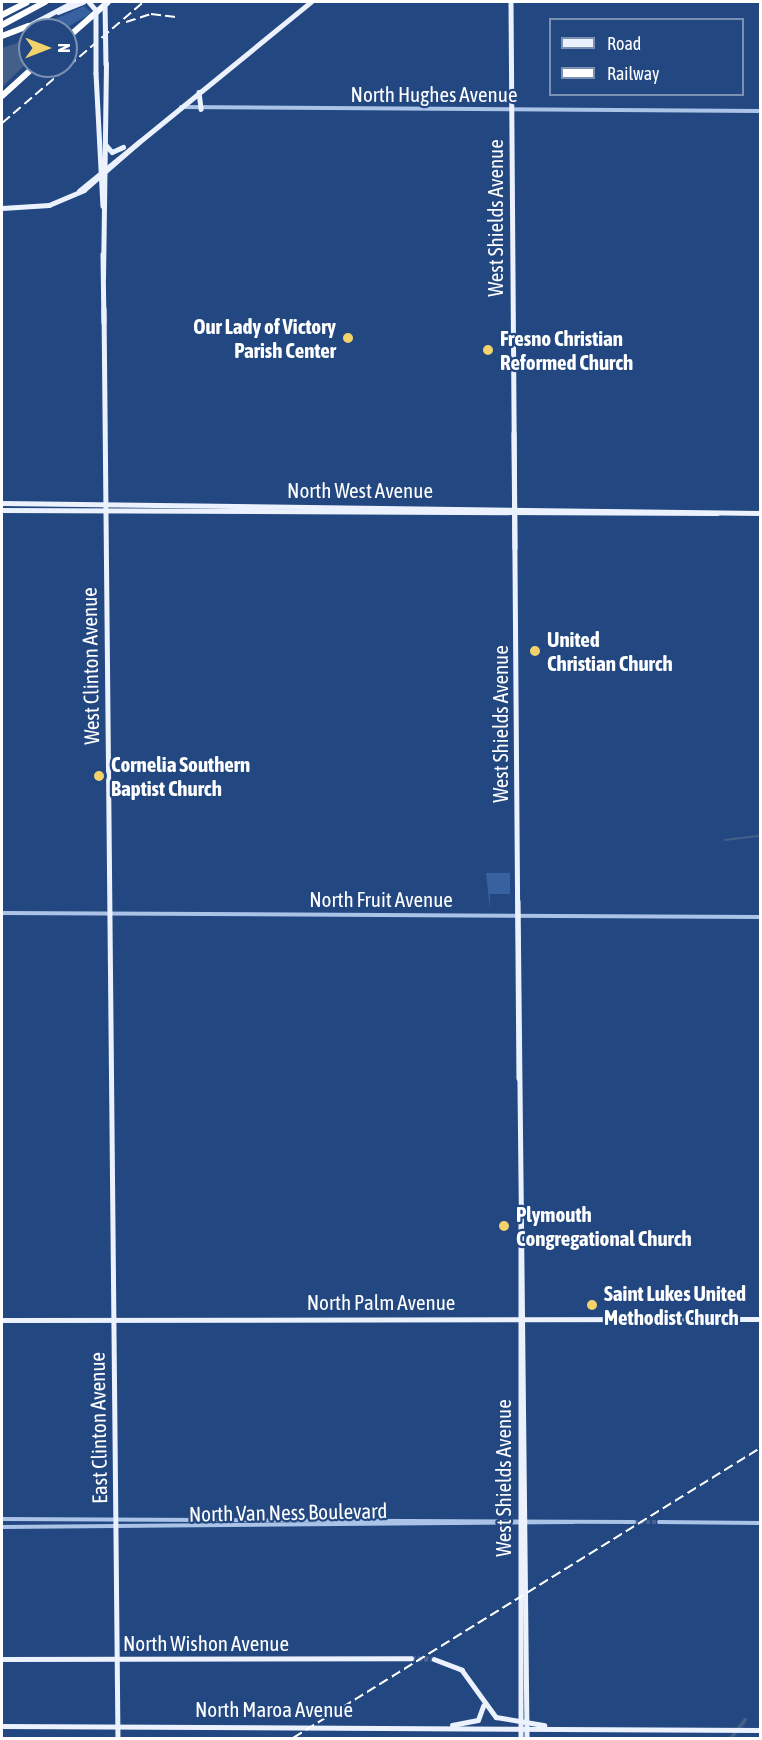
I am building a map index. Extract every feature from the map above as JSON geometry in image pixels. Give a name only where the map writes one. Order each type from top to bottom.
[{"type":"highway","points":[[2,15],[27,2]]},
{"type":"highway","points":[[2,25],[45,2]]},
{"type":"highway","points":[[78,28],[106,2]]},
{"type":"highway","points":[[2,38],[18,31]]},
{"type":"highway","points":[[2,96],[22,78]]},
{"type":"main road","points":[[44,18],[73,2]]},
{"type":"main road","points":[[52,14],[82,2]]},
{"type":"main road","points":[[88,2],[96,10]]},
{"type":"main road","name":"West Clinton Avenue","points":[[96,2],[99,171],[103,206],[104,254],[104,508],[112,1116]]},
{"type":"main road","name":"West Clinton Avenue","points":[[103,206],[107,171],[106,2]]},
{"type":"main road","points":[[2,208],[41,206],[79,191],[100,177],[140,140],[312,2]]},
{"type":"main road","name":"West Shields Avenue","points":[[511,2],[518,915],[522,991],[519,1077]]},
{"type":"main road","points":[[199,92],[201,109]]},
{"type":"main road","points":[[79,191],[99,171],[140,140]]},
{"type":"main road","points":[[106,145],[112,152],[128,147]]},
{"type":"main road","name":"North West Avenue","points":[[2,504],[104,508],[515,515],[760,513]]},
{"type":"main road","name":"North West Avenue","points":[[2,510],[515,508],[717,513]]},
{"type":"main road","name":"West Shields Avenue","points":[[518,915],[515,966],[526,1519],[523,1526],[521,1738]]},
{"type":"main road","points":[[515,966],[522,991]]},
{"type":"main road","name":"East Clinton Avenue","points":[[112,1116],[112,1318],[118,1738]]},
{"type":"main road","name":"West Shields Avenue","points":[[521,1318],[519,1519],[523,1526],[527,1738]]},
{"type":"main road","name":"North Palm Avenue","points":[[2,1320],[760,1318]]},
{"type":"main road","name":"North Wishon Avenue","points":[[2,1659],[411,1658]]},
{"type":"main road","points":[[434,1659],[462,1670],[482,1704],[498,1719],[521,1725]]},
{"type":"main road","points":[[452,1725],[478,1720],[482,1704]]},
{"type":"main road","name":"North Maroa Avenue","points":[[2,1726],[521,1725],[760,1730]]},
{"type":"street","name":"North Hughes Avenue","points":[[180,107],[201,109],[760,111]]},
{"type":"street","name":"North Fruit Avenue","points":[[2,913],[760,917]]},
{"type":"street","name":"North Van Ness Boulevard","points":[[2,1520],[526,1519],[634,1522]]},
{"type":"street","name":"North Van Ness Boulevard","points":[[2,1527],[523,1526],[573,1522]]},
{"type":"street","points":[[659,1522],[760,1523]]},
{"type":"shaded area","points":[[84,6],[92,13],[78,21],[78,18],[58,18]]},
{"type":"shaded area","points":[[18,43],[18,72],[2,87],[2,48]]},
{"type":"shaded area","points":[[486,873],[510,873],[510,894],[490,894],[490,910]]},
{"type":"waterway","points":[[725,840],[760,836]]},
{"type":"waterway","points":[[731,1738],[745,1720]]},
{"type":"tunnel","points":[[634,1522],[659,1522]]},
{"type":"tunnel","points":[[411,1658],[434,1659]]},
{"type":"railway","points":[[2,123],[143,2]]},
{"type":"railway","points":[[126,22],[151,14],[176,17]]},
{"type":"railway","points":[[293,1738],[760,1448]]},
{"type":"place","name":"Our Lady of Victory Parish Center","points":[[348,338]]},
{"type":"place","name":"Fresno Christian Reformed Church","points":[[488,350]]},
{"type":"place","name":"United Christian Church","points":[[535,651]]},
{"type":"place","name":"Cornelia Southern Baptist Church","points":[[99,776]]},
{"type":"place","name":"Plymouth Congregational Church","points":[[504,1226]]},
{"type":"place","name":"Saint Lukes United Methodist Church","points":[[592,1305]]}]
